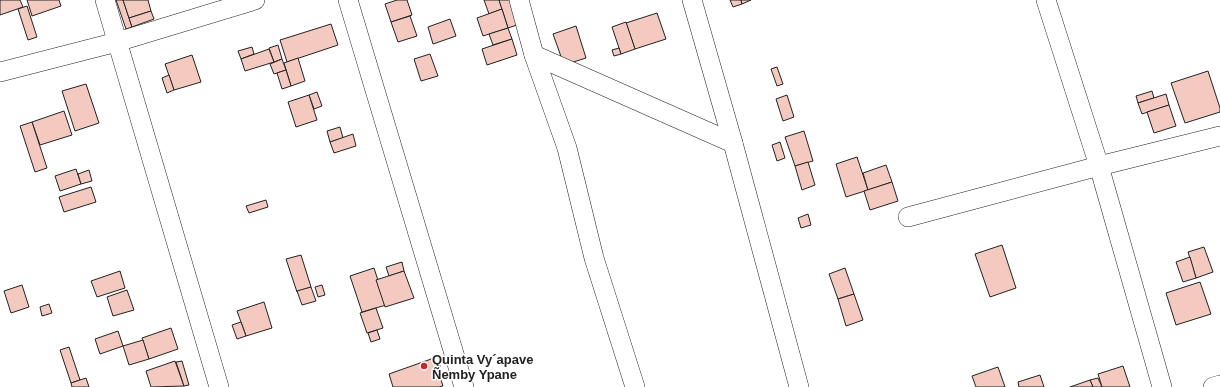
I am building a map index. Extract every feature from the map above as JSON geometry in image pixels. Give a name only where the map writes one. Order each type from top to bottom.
[{"type":"street","points":[[105,0],[219,387]]},
{"type":"street","points":[[0,72],[118,42],[255,0]]},
{"type":"street","points":[[348,0],[464,387]]},
{"type":"street","points":[[519,0],[534,55],[567,148],[594,258],[635,387]]},
{"type":"street","points":[[692,0],[733,143],[799,387]]},
{"type":"street","points":[[1046,0],[1099,166],[1162,387]]},
{"type":"street","points":[[534,55],[733,143]]},
{"type":"street","points":[[908,217],[1099,166],[1220,136]]},
{"type":"street","points":[[1214,387],[1220,385]]},
{"type":"building","points":[[0,0],[20,0],[23,7],[0,15]]},
{"type":"building","points":[[27,0],[59,0],[61,6],[32,16]]},
{"type":"building","points":[[116,0],[123,0],[132,27],[126,29]]},
{"type":"building","points":[[123,0],[148,0],[151,11],[129,18]]},
{"type":"building","points":[[397,0],[407,0],[412,15],[391,22],[385,4]]},
{"type":"building","points":[[484,0],[499,0],[502,9],[489,14]]},
{"type":"building","points":[[499,0],[516,0],[523,23],[508,28]]},
{"type":"building","points":[[730,0],[741,0],[742,4],[733,7]]},
{"type":"building","points":[[741,0],[751,0],[742,4]]},
{"type":"building","points":[[27,6],[37,37],[28,40],[18,9]]},
{"type":"building","points":[[502,9],[508,28],[483,36],[477,18]]},
{"type":"building","points":[[151,11],[154,19],[132,27],[129,18]]},
{"type":"building","points":[[657,13],[666,39],[635,49],[626,23]]},
{"type":"building","points":[[410,16],[417,36],[398,42],[391,22]]},
{"type":"building","points":[[450,19],[456,36],[433,44],[428,27]]},
{"type":"building","points":[[626,22],[635,49],[621,54],[612,27]]},
{"type":"building","points":[[331,24],[338,45],[287,62],[280,40]]},
{"type":"building","points":[[576,26],[586,58],[564,65],[553,34]]},
{"type":"building","points":[[508,28],[512,39],[493,45],[489,34]]},
{"type":"building","points":[[512,39],[517,55],[487,65],[482,49]]},
{"type":"building","points":[[278,45],[282,59],[274,62],[269,48]]},
{"type":"building","points":[[252,47],[254,54],[241,59],[238,51]]},
{"type":"building","points":[[619,48],[621,54],[614,56],[612,50]]},
{"type":"building","points":[[269,49],[274,62],[245,71],[241,59]]},
{"type":"building","points":[[430,54],[438,76],[421,81],[414,59]]},
{"type":"building","points":[[192,55],[201,82],[174,90],[165,64]]},
{"type":"building","points":[[298,58],[305,81],[291,86],[284,63]]},
{"type":"building","points":[[282,59],[286,70],[274,74],[270,64]]},
{"type":"building","points":[[777,67],[783,84],[777,86],[771,69]]},
{"type":"building","points":[[286,70],[291,86],[282,89],[277,73]]},
{"type":"building","points":[[1208,71],[1220,112],[1185,123],[1171,83]]},
{"type":"building","points":[[169,75],[174,90],[167,93],[162,78]]},
{"type":"building","points":[[86,84],[99,123],[75,131],[62,91]]},
{"type":"building","points":[[1152,91],[1154,98],[1138,103],[1136,96]]},
{"type":"building","points":[[317,92],[322,106],[314,109],[309,95]]},
{"type":"building","points":[[1166,94],[1169,105],[1142,114],[1138,103]]},
{"type":"building","points":[[309,95],[317,120],[296,127],[288,102]]},
{"type":"building","points":[[787,95],[794,117],[783,121],[776,99]]},
{"type":"building","points":[[1169,105],[1176,126],[1154,133],[1147,112]]},
{"type":"building","points":[[64,111],[72,135],[40,145],[32,122]]},
{"type":"building","points":[[32,122],[47,168],[35,172],[20,126]]},
{"type":"building","points":[[340,127],[343,138],[330,142],[327,131]]},
{"type":"building","points":[[804,131],[813,161],[795,166],[785,137]]},
{"type":"building","points":[[353,134],[356,146],[334,153],[330,142]]},
{"type":"building","points":[[780,142],[785,158],[777,161],[772,145]]},
{"type":"building","points":[[857,157],[868,190],[846,197],[836,164]]},
{"type":"building","points":[[808,162],[815,185],[802,190],[795,166]]},
{"type":"building","points":[[886,165],[892,182],[868,190],[863,173]]},
{"type":"building","points":[[76,169],[81,184],[60,191],[55,176]]},
{"type":"building","points":[[89,170],[92,181],[81,184],[78,174]]},
{"type":"building","points":[[892,182],[898,201],[870,210],[864,191]]},
{"type":"building","points":[[91,187],[96,202],[64,212],[59,197]]},
{"type":"building","points":[[266,200],[268,207],[249,213],[246,206]]},
{"type":"building","points":[[808,214],[811,225],[801,228],[798,218]]},
{"type":"building","points":[[1002,245],[1016,288],[990,297],[975,254]]},
{"type":"building","points":[[1204,247],[1213,272],[1196,278],[1188,252]]},
{"type":"building","points":[[301,255],[311,287],[297,292],[286,259]]},
{"type":"building","points":[[1190,257],[1196,278],[1183,282],[1176,262]]},
{"type":"building","points":[[402,262],[404,271],[389,276],[386,267]]},
{"type":"building","points":[[374,268],[386,305],[362,312],[350,276]]},
{"type":"building","points":[[845,268],[854,294],[838,299],[829,274]]},
{"type":"building","points":[[120,271],[125,288],[97,297],[91,281]]},
{"type":"building","points":[[404,271],[414,298],[385,307],[376,280]]},
{"type":"building","points":[[1200,282],[1211,314],[1176,325],[1166,293]]},
{"type":"building","points":[[22,285],[29,307],[11,313],[4,291]]},
{"type":"building","points":[[322,285],[325,295],[318,297],[315,287]]},
{"type":"building","points":[[311,287],[316,301],[302,305],[297,291]]},
{"type":"building","points":[[127,290],[134,310],[113,316],[107,297]]},
{"type":"building","points":[[854,294],[863,320],[846,326],[838,299]]},
{"type":"building","points":[[264,302],[272,328],[246,336],[237,311]]},
{"type":"building","points":[[49,304],[52,313],[42,316],[40,307]]},
{"type":"building","points":[[376,308],[383,328],[367,333],[360,313]]},
{"type":"building","points":[[241,322],[246,336],[237,339],[232,325]]},
{"type":"building","points":[[171,328],[178,349],[149,359],[142,338]]},
{"type":"building","points":[[377,330],[380,339],[371,342],[368,333]]},
{"type":"building","points":[[118,331],[123,346],[100,354],[95,339]]},
{"type":"building","points":[[143,340],[149,359],[129,365],[123,346]]},
{"type":"building","points":[[69,347],[80,380],[71,383],[60,350]]},
{"type":"building","name":"Quinta Vy´apave Ñemby Ypane","points":[[434,358],[443,386],[393,387],[389,374]]},
{"type":"building","points":[[175,361],[184,386],[151,387],[146,371]]},
{"type":"building","points":[[182,361],[189,385],[184,386],[176,362]]},
{"type":"building","points":[[1123,366],[1130,387],[1102,387],[1098,374]]},
{"type":"building","points":[[998,367],[1005,387],[976,387],[972,376]]},
{"type":"building","points":[[1040,375],[1044,387],[1019,387],[1018,382]]},
{"type":"building","points":[[86,378],[89,387],[72,387],[71,383]]},
{"type":"building","points":[[1098,378],[1102,387],[1093,387],[1090,380]]},
{"type":"building","points":[[1090,380],[1093,387],[1070,387]]},
{"type":"place","name":"Quinta Vy´apave Ñemby Ypane","points":[[424,366]]}]
